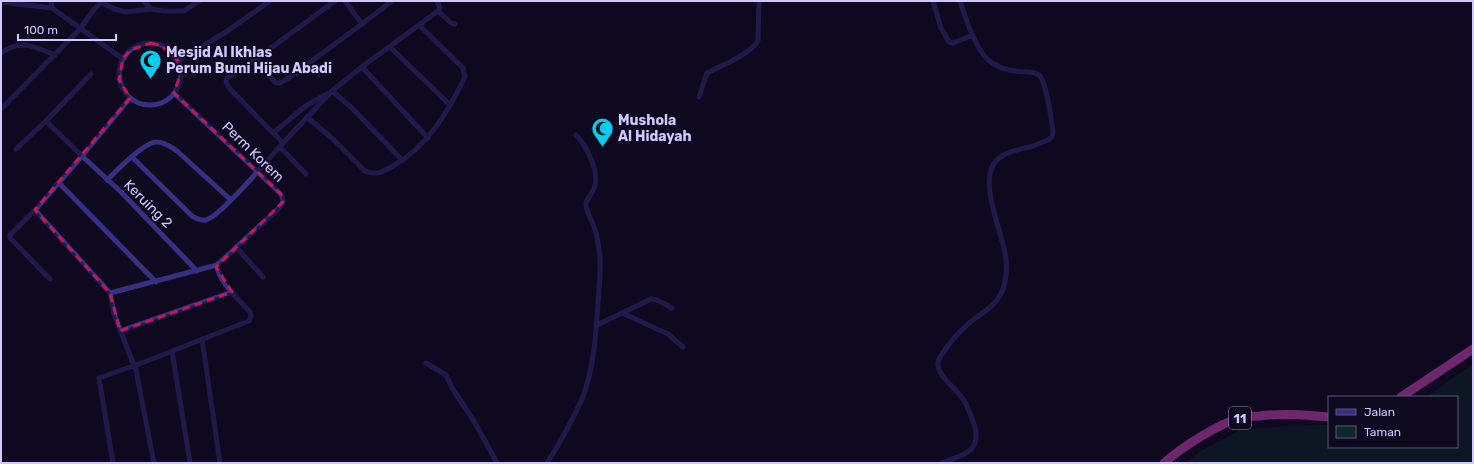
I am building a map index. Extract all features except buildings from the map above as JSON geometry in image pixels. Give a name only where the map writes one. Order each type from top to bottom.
[{"type":"highway","points":[[1402,396],[1473,349]]},
{"type":"highway","name":"11","points":[[1164,463],[1206,434],[1242,417],[1274,414],[1328,417]]},
{"type":"street","points":[[51,1],[52,8]]},
{"type":"street","points":[[144,1],[150,9]]},
{"type":"street","points":[[1,109],[81,28],[100,2],[120,11],[126,12],[150,9],[184,11],[199,1]]},
{"type":"street","points":[[178,61],[226,32],[270,1]]},
{"type":"street","points":[[306,174],[273,133],[227,86],[227,78],[335,1]]},
{"type":"street","points":[[345,1],[362,24]]},
{"type":"street","points":[[254,60],[275,82],[280,83],[313,61],[392,1]]},
{"type":"street","points":[[132,157],[192,216],[201,220],[211,218],[231,200],[306,117],[331,92],[362,67],[420,26],[438,11],[439,4],[437,1]]},
{"type":"street","points":[[699,97],[707,73],[750,49],[758,41],[759,1]]},
{"type":"street","points":[[933,1],[941,28],[948,42],[954,43],[973,35]]},
{"type":"street","points":[[941,463],[969,452],[975,444],[977,436],[965,401],[941,374],[938,361],[950,343],[967,325],[996,302],[1003,290],[1006,276],[1006,259],[1003,241],[989,189],[990,174],[993,164],[997,159],[1006,154],[1048,140],[1052,136],[1053,131],[1045,87],[1040,76],[1032,72],[1005,70],[994,64],[982,52],[973,35],[960,1]]},
{"type":"street","points":[[1,2],[22,2],[52,8],[123,58]]},
{"type":"street","points":[[438,11],[451,23],[455,24]]},
{"type":"street","points":[[306,117],[334,140],[364,171],[370,174],[383,172],[402,160],[428,138],[450,105],[466,77],[464,70],[441,45],[420,26]]},
{"type":"street","points":[[151,43],[162,46],[171,52],[178,61],[181,72],[180,83],[174,93],[167,100],[158,104],[148,105],[138,103],[130,98],[123,90],[119,80],[119,69],[123,58],[130,50],[140,45],[151,43]]},
{"type":"street","points":[[1,53],[13,46],[26,44],[55,55]]},
{"type":"street","points":[[390,47],[450,105]]},
{"type":"street","points":[[362,67],[428,138]]},
{"type":"street","points":[[16,149],[46,122],[91,74]]},
{"type":"street","points":[[273,133],[307,105],[331,92]]},
{"type":"street","points":[[331,92],[352,108],[402,160]]},
{"type":"street","name":"Perm Korem","points":[[174,93],[281,194],[284,199],[278,209],[217,265]]},
{"type":"street","points":[[50,279],[10,238],[11,233],[35,210],[59,183],[130,98]]},
{"type":"street","name":"Keruing 2","points":[[46,122],[121,192],[197,271]]},
{"type":"street","points":[[547,463],[557,448],[582,398],[589,375],[597,325],[600,257],[595,229],[588,214],[586,205],[596,185],[594,168],[586,148],[576,135]]},
{"type":"street","points":[[107,180],[150,143],[156,142],[168,144],[231,200]]},
{"type":"street","points":[[59,183],[156,282]]},
{"type":"street","points":[[35,210],[110,293],[114,314],[135,365],[154,463]]},
{"type":"street","points":[[236,247],[263,277]]},
{"type":"street","points":[[110,293],[217,265],[219,274],[232,292],[250,312],[251,316],[249,321],[99,378],[113,463]]},
{"type":"street","points":[[120,331],[232,292]]},
{"type":"street","points":[[597,325],[654,299],[672,308]]},
{"type":"street","points":[[622,313],[668,334],[683,347]]},
{"type":"street","points":[[202,339],[220,463]]},
{"type":"street","points":[[172,350],[190,463]]},
{"type":"street","points":[[426,363],[446,375],[452,388],[474,421],[497,463]]},
{"type":"highlighted area","points":[[151,43],[162,46],[178,61],[181,72],[174,93],[281,194],[283,202],[216,267],[232,292],[120,331],[110,293],[35,210],[130,98],[119,80],[123,59],[130,50]]},
{"type":"green space","points":[[1473,364],[1473,463],[1185,463],[1201,451],[1240,430],[1288,426],[1328,425],[1328,448],[1458,448],[1458,396],[1428,396]]},
{"type":"place","name":"Mesjid Al Ikhlas Perum Bumi Hijau Abadi","points":[[151,80]]},
{"type":"place","name":"Mushola Al Hidayah","points":[[603,148]]}]
